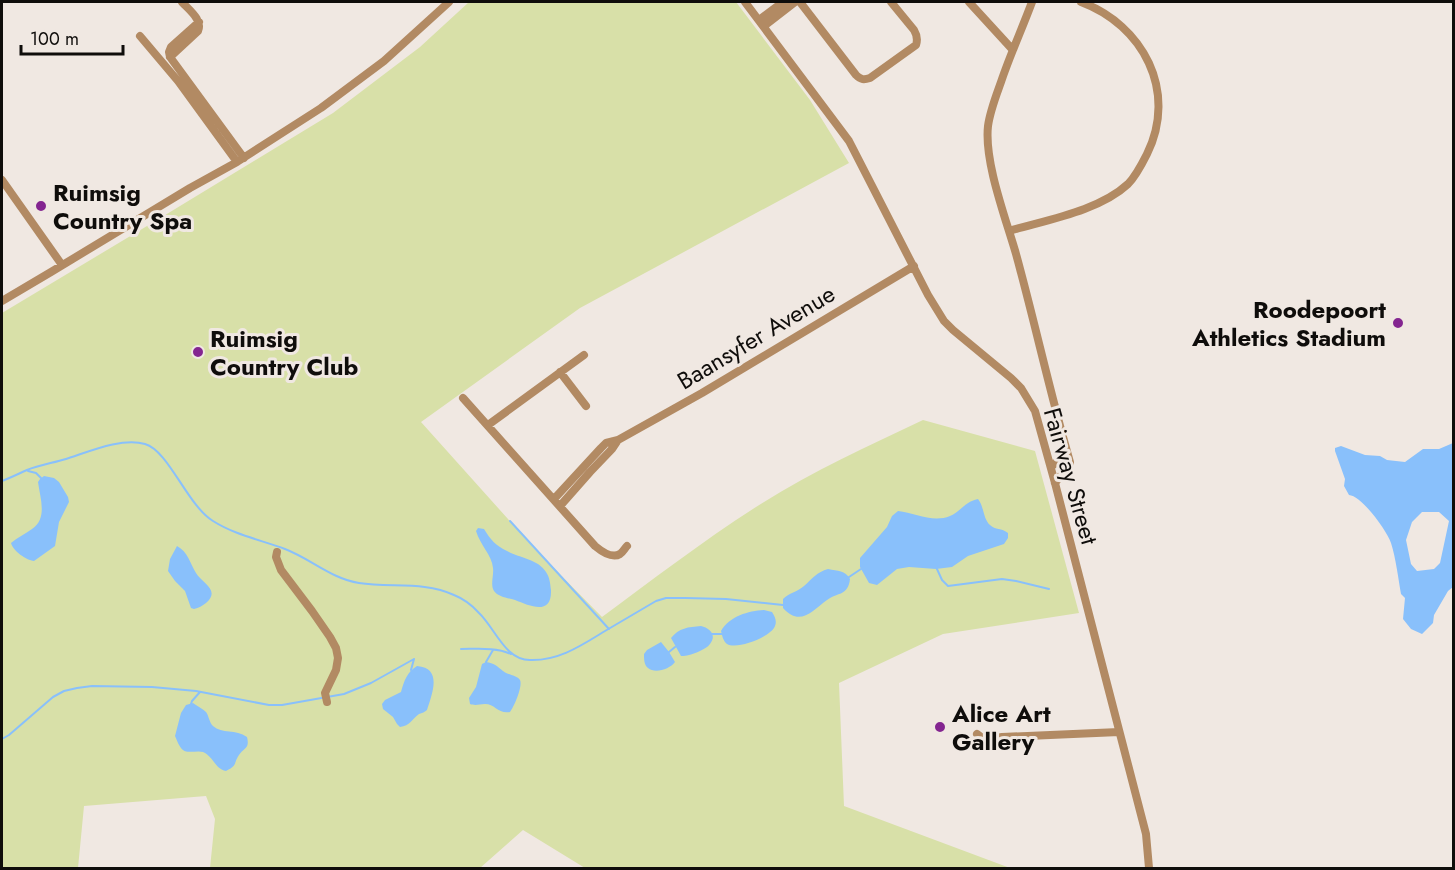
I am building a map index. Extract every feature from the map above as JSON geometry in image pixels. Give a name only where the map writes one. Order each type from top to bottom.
[{"type":"street","points":[[182,2],[199,22],[171,47],[170,57],[241,160]]},
{"type":"street","points":[[2,301],[241,160],[346,91],[384,62],[449,2]]},
{"type":"street","name":"Fairway Street","points":[[745,2],[849,141],[937,309],[953,330],[1021,388],[1035,411],[1146,834],[1149,868]]},
{"type":"street","points":[[762,23],[783,2]]},
{"type":"street","points":[[762,23],[795,2]]},
{"type":"street","points":[[800,2],[856,75],[864,80],[870,78],[917,42],[914,30],[891,2]]},
{"type":"street","points":[[969,2],[1012,49]]},
{"type":"street","points":[[1032,2],[1012,49],[991,112],[988,134],[991,163],[1070,464],[1055,483]]},
{"type":"street","points":[[1009,231],[1094,206],[1115,194],[1127,185],[1138,171],[1156,131],[1158,95],[1151,67],[1144,53],[1136,40],[1114,18],[1100,9],[1081,2]]},
{"type":"street","points":[[140,36],[241,160]]},
{"type":"street","points":[[2,180],[62,265]]},
{"type":"street","name":"Baansyfer Avenue","points":[[560,506],[606,443],[618,440],[702,393],[914,266]]},
{"type":"street","points":[[488,425],[584,355]]},
{"type":"street","points":[[560,372],[586,406]]},
{"type":"street","points":[[463,398],[595,546],[615,556],[627,546]]},
{"type":"street","points":[[1051,466],[1067,452]]},
{"type":"street","name":"Baansyfer Avenue","points":[[554,499],[587,469]]},
{"type":"street","points":[[277,552],[276,557],[281,570],[336,648],[338,658],[336,670],[325,693],[327,702]]},
{"type":"street","points":[[977,734],[985,740],[1002,737],[1119,732]]},
{"type":"green space","name":"Ruimsig Country Club","points":[[469,2],[736,2],[810,100],[849,163],[580,308],[421,422],[534,548],[602,617],[697,547],[776,495],[838,461],[923,420],[1035,451],[1079,613],[943,634],[839,683],[844,806],[1010,868],[585,868],[523,830],[480,868],[210,868],[215,819],[206,796],[84,806],[78,868],[2,868],[2,313],[333,113],[420,47]]},
{"type":"water","points":[[1453,443],[1453,587],[1448,591],[1434,615],[1433,623],[1422,634],[1411,629],[1403,619],[1405,598],[1401,594],[1391,543],[1367,507],[1349,495],[1344,486],[1345,479],[1335,448],[1341,446],[1365,455],[1405,462],[1423,449],[1439,449]],"holes":[[[1422,512],[1439,512],[1449,521],[1440,563],[1434,569],[1417,571],[1411,564],[1406,540],[1412,522]]]},
{"type":"water","points":[[44,476],[54,478],[59,482],[69,502],[59,522],[55,546],[34,561],[20,555],[11,543],[32,529],[40,519],[42,507],[38,482]]},
{"type":"water","points":[[978,499],[992,527],[1008,533],[1004,544],[968,556],[952,567],[897,569],[877,585],[869,583],[860,567],[860,558],[898,511],[931,518],[944,518]]},
{"type":"water","points":[[478,528],[484,529],[503,549],[533,561],[543,568],[551,590],[548,603],[539,607],[533,606],[503,597],[494,591],[492,563],[476,531]]},
{"type":"water","points":[[177,546],[181,548],[196,573],[211,590],[210,598],[196,609],[191,608],[185,591],[168,571],[170,559]]},
{"type":"water","points":[[828,569],[841,571],[848,576],[849,584],[845,591],[800,617],[789,614],[783,608],[785,597]]},
{"type":"water","points":[[764,610],[772,612],[775,617],[776,624],[772,630],[761,638],[746,644],[726,643],[721,631],[729,622],[746,613]]},
{"type":"water","points":[[701,626],[712,632],[713,638],[710,644],[696,653],[681,656],[671,638],[684,629]]},
{"type":"water","points":[[661,642],[675,662],[670,667],[654,671],[646,665],[644,654]]},
{"type":"water","points":[[486,662],[520,680],[516,701],[510,712],[502,712],[488,704],[470,704],[469,698],[476,687],[482,664]]},
{"type":"water","points":[[417,666],[430,671],[433,677],[431,697],[427,710],[400,727],[383,709],[382,704],[401,692],[406,677]]},
{"type":"water","points":[[193,703],[206,712],[212,724],[217,728],[247,737],[247,746],[239,755],[234,766],[226,771],[219,768],[206,754],[185,751],[178,743],[175,736],[181,713],[186,705]]},
{"type":"waterway","points":[[2,481],[32,468],[105,446],[126,442],[145,444],[162,457],[195,503],[221,526],[285,549],[349,581],[431,588],[454,595],[471,605],[485,619],[507,649],[521,659],[541,660],[570,651],[656,601],[666,598],[726,599],[783,605]]},
{"type":"waterway","points":[[28,471],[36,473],[41,478]]},
{"type":"waterway","points":[[510,521],[609,629]]},
{"type":"waterway","points":[[849,577],[861,569]]},
{"type":"waterway","points":[[937,569],[948,586],[1002,579],[1049,589]]},
{"type":"waterway","points":[[712,634],[722,634]]},
{"type":"waterway","points":[[669,652],[675,647]]},
{"type":"waterway","points":[[461,649],[493,649],[511,654]]},
{"type":"waterway","points":[[486,662],[493,650]]},
{"type":"waterway","points":[[411,670],[414,659]]},
{"type":"waterway","points":[[2,739],[53,697],[77,688],[152,687],[196,691],[269,705],[282,705],[344,694],[371,683],[414,659]]},
{"type":"waterway","points":[[191,704],[200,692]]},
{"type":"place","name":"Ruimsig Country Spa","points":[[41,206]]},
{"type":"place","name":"Roodepoort Athletics Stadium","points":[[1398,323]]},
{"type":"place","name":"Ruimsig Country Club","points":[[198,352]]},
{"type":"place","name":"Alice Art Gallery","points":[[940,727]]}]
